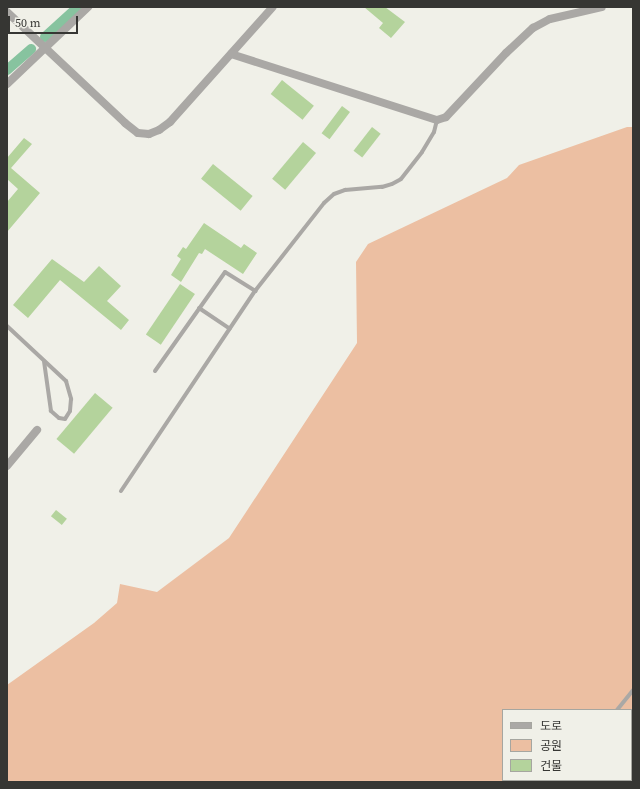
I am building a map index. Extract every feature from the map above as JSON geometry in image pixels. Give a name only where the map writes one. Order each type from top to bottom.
[{"type":"street","points":[[7,84],[46,49],[88,7]]},
{"type":"street","points":[[7,12],[125,123],[138,133],[149,134],[159,130],[170,122],[272,7]]},
{"type":"street","points":[[231,54],[437,120],[446,118],[506,53],[533,28],[550,19],[602,7]]},
{"type":"street","points":[[7,466],[37,430]]},
{"type":"lane","points":[[121,491],[255,291],[330,196],[355,188],[382,187],[401,179],[422,152],[434,132],[437,120]]},
{"type":"lane","points":[[155,371],[225,272],[255,291]]},
{"type":"lane","points":[[200,308],[230,329]]},
{"type":"lane","points":[[7,326],[66,381],[70,390],[70,411],[65,419],[59,418],[51,411],[44,361]]},
{"type":"lane","points":[[618,709],[633,690]]},
{"type":"green space","points":[[627,127],[633,127],[633,728],[632,730],[632,709],[502,709],[502,781],[593,781],[7,782],[7,685],[94,623],[117,603],[120,584],[157,592],[229,538],[357,343],[356,262],[368,244],[507,178],[519,165]]},
{"type":"building","points":[[364,7],[385,7],[405,22],[391,38],[379,28],[383,23]]},
{"type":"building","points":[[282,80],[314,106],[303,120],[271,94]]},
{"type":"building","points":[[342,106],[350,112],[330,139],[322,133]]},
{"type":"building","points":[[372,127],[381,134],[362,157],[354,151]]},
{"type":"building","points":[[24,138],[32,144],[11,168],[40,193],[7,232],[7,202],[18,189],[7,179],[7,158]]},
{"type":"building","points":[[303,142],[316,153],[285,190],[272,179]]},
{"type":"building","points":[[213,164],[253,196],[241,211],[201,179]]},
{"type":"building","points":[[204,223],[241,248],[244,244],[257,253],[243,274],[205,249],[202,254],[199,253],[181,282],[171,275],[181,259],[177,256],[183,247],[186,249]]},
{"type":"building","points":[[52,259],[84,282],[99,266],[121,286],[107,301],[129,320],[121,330],[60,280],[28,318],[13,305]]},
{"type":"building","points":[[180,284],[195,294],[161,345],[146,335]]},
{"type":"building","points":[[95,393],[113,408],[74,454],[56,439]]},
{"type":"building","points":[[56,510],[67,519],[62,525],[51,516]]},
{"type":"waterway","points":[[45,37],[78,7]]},
{"type":"waterway","points":[[7,70],[31,49]]}]
